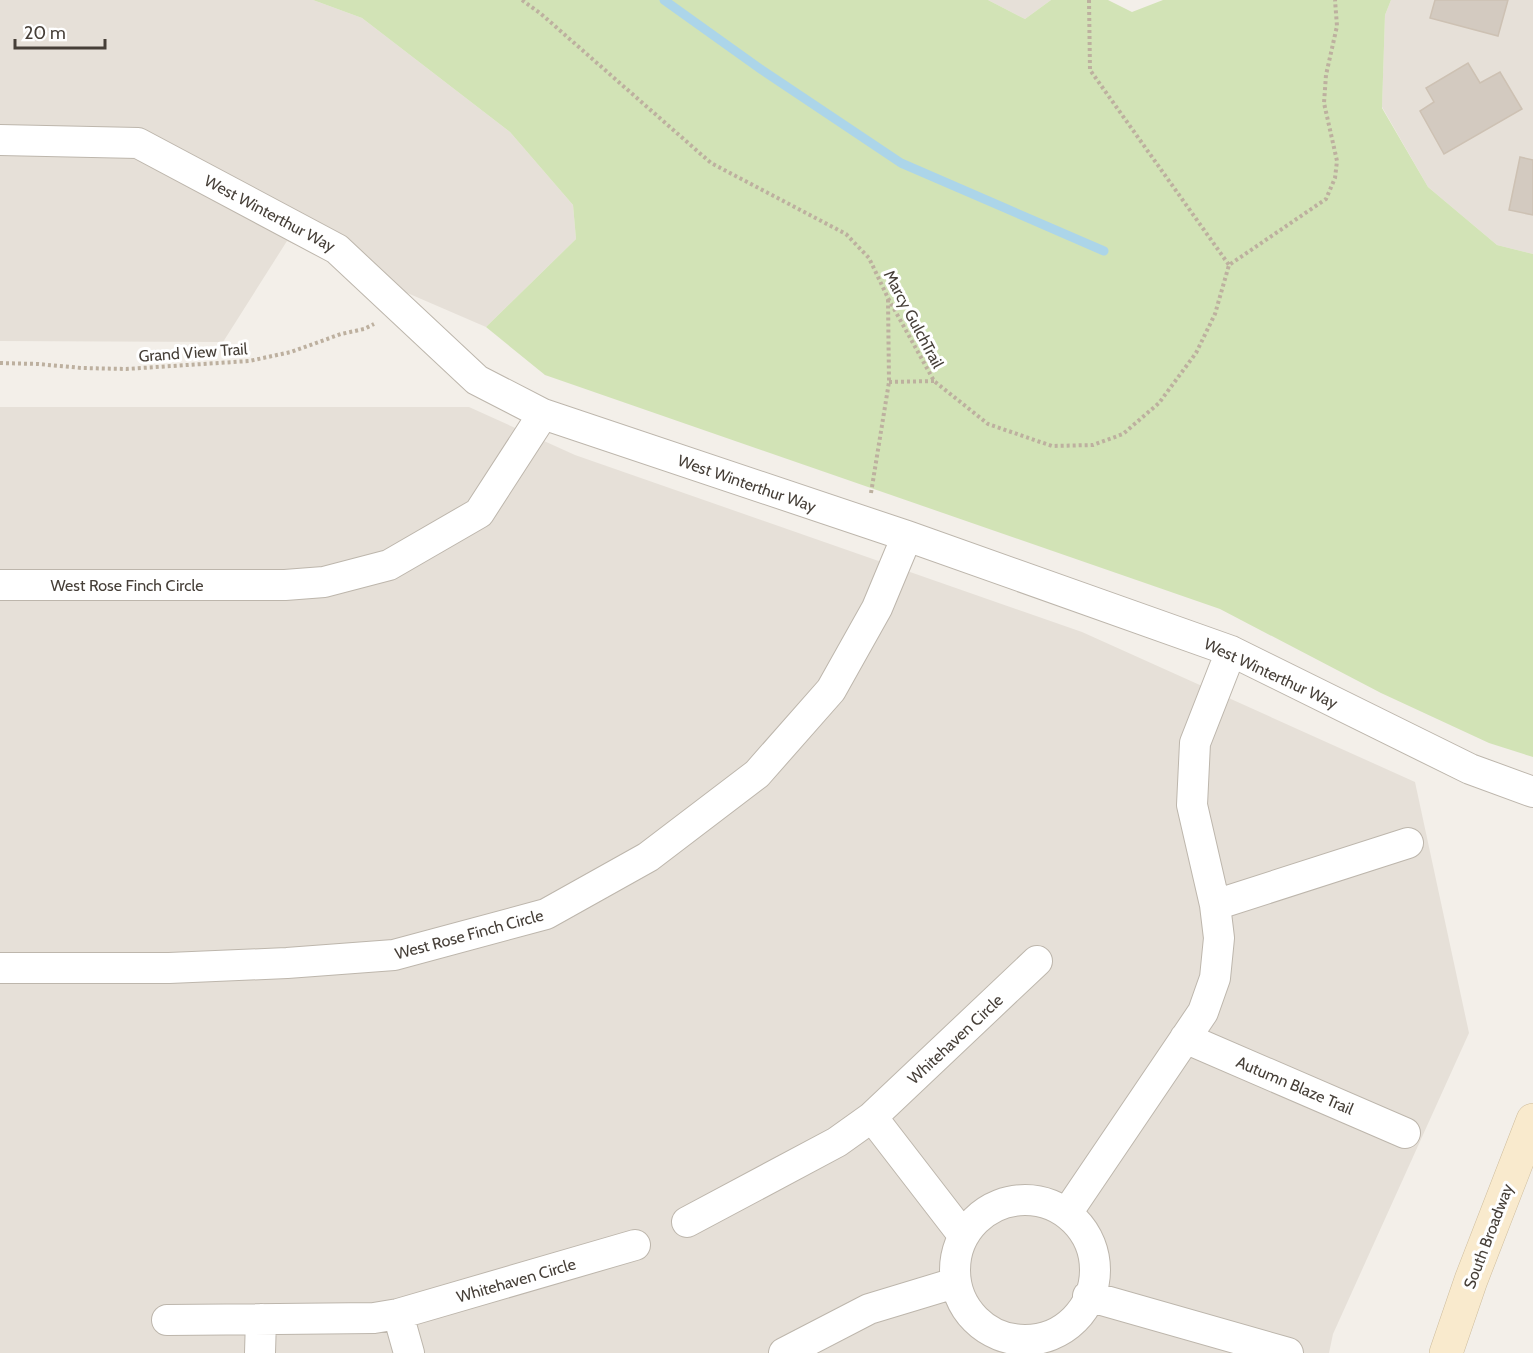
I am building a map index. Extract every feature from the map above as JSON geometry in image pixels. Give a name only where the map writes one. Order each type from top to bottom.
[{"type":"main road","name":"South Broadway","points":[[1446,1353],[1471,1280],[1533,1120]]},
{"type":"street","name":"West Winterthur Way","points":[[0,140],[138,143],[337,249],[477,380],[543,414],[907,536],[1231,651],[1470,769],[1533,792]]},
{"type":"street","name":"West Rose Finch Circle","points":[[0,585],[285,585],[324,582],[389,565],[479,513],[543,414]]},
{"type":"street","name":"West Rose Finch Circle","points":[[0,968],[169,968],[394,956],[546,914],[648,857],[757,774],[831,690],[877,608],[907,536]]},
{"type":"street","points":[[1067,1213],[1203,1012],[1215,978],[1219,938],[1215,905],[1192,805],[1195,743],[1231,651]]},
{"type":"street","points":[[1215,905],[1408,843]]},
{"type":"street","name":"Whitehaven Circle","points":[[687,1222],[837,1142],[872,1117],[1037,961]]},
{"type":"street","name":"Autumn Blaze Trail","points":[[1185,1038],[1405,1132]]},
{"type":"street","points":[[872,1117],[963,1235]]},
{"type":"street","points":[[1022,1199],[1048,1203],[1067,1213],[1088,1237],[1096,1273],[1085,1307],[1042,1346],[1013,1340],[987,1330],[963,1304],[955,1283],[954,1269],[963,1235],[987,1210],[1022,1199]]},
{"type":"street","name":"Whitehaven Circle","points":[[167,1320],[374,1318],[398,1314],[635,1245]]},
{"type":"street","points":[[784,1353],[869,1309],[955,1283]]},
{"type":"street","points":[[1088,1296],[1220,1344],[1288,1353]]},
{"type":"street","points":[[398,1314],[409,1353]]},
{"type":"street","points":[[260,1353],[261,1319]]},
{"type":"path","name":"Marcy GulchTrail","points":[[522,0],[540,13],[711,163],[846,234],[869,258],[934,381],[988,424],[1052,446],[1093,445],[1123,434],[1159,403],[1196,353],[1215,314],[1229,265]]},
{"type":"path","points":[[1089,0],[1090,70],[1229,265],[1326,199],[1335,178],[1337,161],[1324,103],[1326,75],[1337,26],[1335,0]]},
{"type":"path","points":[[866,522],[889,382],[888,297]]},
{"type":"path","name":"Grand View Trail","points":[[0,363],[126,369],[249,361],[291,352],[341,334],[364,329],[382,320]]},
{"type":"path","points":[[889,382],[934,381]]},
{"type":"shaded area","points":[[0,0],[313,0],[362,18],[510,132],[573,205],[576,239],[486,327],[287,241],[223,342],[0,341]]},
{"type":"shaded area","points":[[988,0],[1051,0],[1025,19]]},
{"type":"shaded area","points":[[1391,0],[1533,0],[1533,254],[1497,245],[1428,187],[1382,107],[1385,15]]},
{"type":"shaded area","points":[[0,407],[469,407],[575,455],[1082,632],[1415,782],[1469,1033],[1333,1334],[1329,1353],[0,1353]]},
{"type":"green space","points":[[313,0],[988,0],[1025,19],[1051,0],[1108,0],[1132,12],[1163,0],[1391,0],[1385,15],[1382,108],[1428,187],[1497,245],[1533,254],[1533,757],[1489,743],[1381,693],[1220,609],[545,375],[486,327],[576,239],[573,205],[510,132],[362,18]]},
{"type":"building","points":[[1435,0],[1508,0],[1498,36],[1430,18]]},
{"type":"building","points":[[1468,63],[1480,83],[1500,72],[1522,109],[1444,154],[1420,111],[1434,102],[1426,88]]},
{"type":"building","points":[[1520,157],[1533,160],[1533,215],[1509,210]]},
{"type":"waterway","points":[[664,0],[762,70],[901,163],[1104,251]]}]
